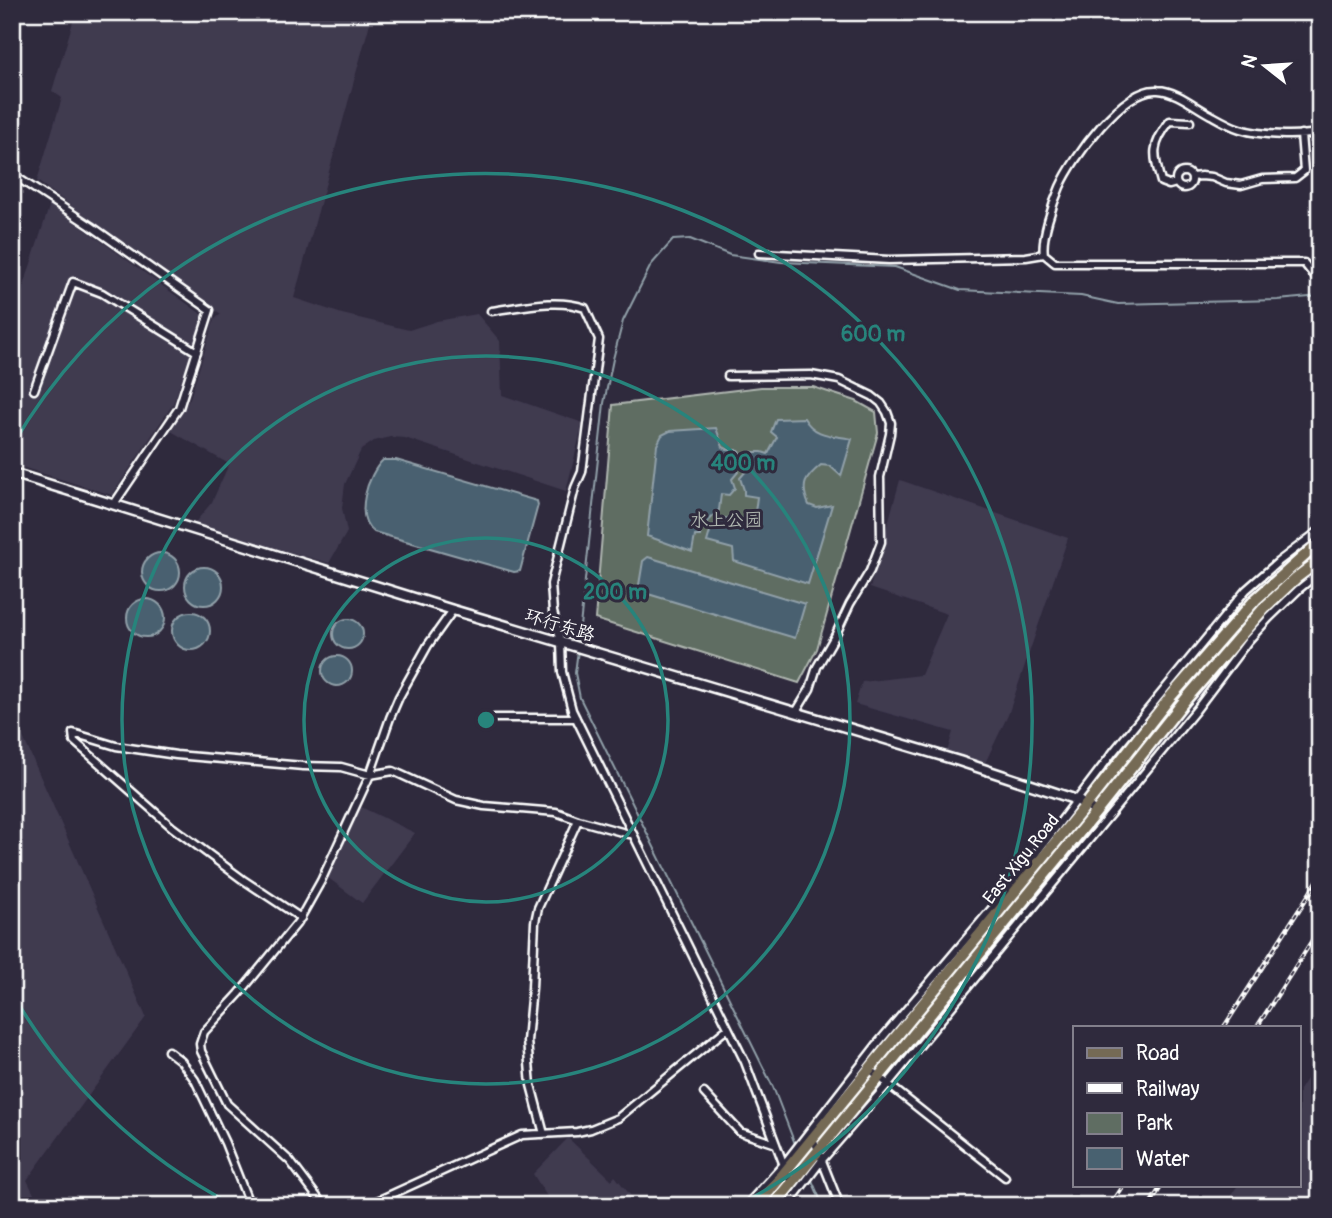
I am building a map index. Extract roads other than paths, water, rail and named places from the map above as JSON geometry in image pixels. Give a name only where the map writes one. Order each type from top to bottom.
[{"type":"main road","name":"East Xigu Road","points":[[757,1206],[787,1165],[938,985],[1081,803],[1172,695],[1256,599],[1320,542]]},
{"type":"main road","name":"East Xigu Road","points":[[773,1206],[818,1157],[879,1077],[1185,700],[1265,607],[1320,560]]},
{"type":"main road","points":[[938,985],[948,993]]},
{"type":"street","points":[[1320,133],[1253,132],[1239,128],[1171,93],[1144,91],[1110,115],[1076,158],[1060,188],[1043,250],[1055,263],[1304,263],[1320,283]]},
{"type":"street","points":[[1176,183],[1169,185],[1161,182],[1153,155],[1162,131],[1170,121],[1190,122]]},
{"type":"street","points":[[1192,177],[1191,184],[1186,188],[1180,188],[1176,183],[1176,176],[1181,172],[1192,177],[1212,177],[1241,185],[1262,179],[1295,178],[1304,171],[1301,134]]},
{"type":"street","points":[[12,174],[209,310],[178,408],[114,504]]},
{"type":"street","points":[[759,253],[889,260],[1026,257],[1044,254]]},
{"type":"street","points":[[34,390],[74,282],[102,293],[197,352]]},
{"type":"street","points":[[491,311],[546,304],[573,304],[585,309],[599,339],[582,471],[575,488],[551,584],[553,612],[563,643],[562,672],[572,710],[745,1062],[776,1144],[797,1182],[787,1206]]},
{"type":"street","points":[[728,376],[811,375],[839,380],[881,403],[891,423],[880,477],[881,542],[870,571],[850,604],[817,667],[810,690],[796,712]]},
{"type":"street","name":"环行东路","points":[[12,473],[453,610],[959,761],[1081,803],[1096,812]]},
{"type":"street","points":[[840,1206],[809,1139],[878,1044],[1081,803],[1114,751],[1247,590],[1320,530]]},
{"type":"street","points":[[818,1157],[888,1084],[1196,710],[1248,641],[1299,589],[1320,572]]},
{"type":"street","points":[[324,1206],[290,1161],[227,1104],[200,1044],[204,1032],[300,918],[321,881],[370,775],[399,697],[428,645],[453,610]]},
{"type":"street","points":[[494,718],[576,718]]},
{"type":"street","points":[[300,918],[172,827],[74,741],[73,733],[116,747],[176,755],[341,767],[370,775],[393,771],[456,800],[484,806],[556,812],[629,834]]},
{"type":"street","points":[[1096,812],[1105,819]]},
{"type":"street","points":[[544,1134],[531,1085],[527,1041],[535,922],[538,908],[578,820]]},
{"type":"street","points":[[366,1206],[522,1135],[577,1132],[618,1118],[728,1028]]},
{"type":"street","points":[[168,1051],[181,1061],[195,1080],[225,1143],[250,1206]]},
{"type":"street","points":[[869,1069],[1005,1177]]},
{"type":"street","points":[[705,1093],[740,1132],[776,1144]]},
{"type":"street","points":[[746,1206],[787,1165]]},
{"type":"water","points":[[804,418],[819,432],[852,439],[841,476],[830,466],[821,465],[806,482],[805,492],[809,505],[817,508],[832,505],[808,584],[734,561],[733,549],[707,542],[711,528],[722,518],[754,520],[757,497],[744,495],[740,478],[747,470],[745,463],[750,457],[749,452],[768,454],[777,437],[771,432],[776,419]]},
{"type":"water","points":[[716,428],[723,447],[739,450],[741,456],[735,463],[738,472],[732,479],[735,488],[729,495],[721,494],[719,510],[701,529],[700,536],[695,536],[692,552],[647,536],[657,445],[662,435],[670,431]]},
{"type":"water","points":[[383,460],[396,460],[537,501],[520,571],[514,572],[374,532],[364,516],[365,496],[372,475]]},
{"type":"water","points":[[161,553],[175,558],[180,572],[175,586],[161,591],[147,586],[142,572],[147,558]]},
{"type":"water","points":[[648,557],[805,604],[795,638],[638,591],[643,561]]},
{"type":"water","points":[[204,567],[218,572],[223,586],[218,600],[204,605],[190,600],[185,586],[190,572]]},
{"type":"water","points":[[146,599],[160,604],[165,618],[160,632],[146,637],[132,632],[127,618],[132,604]]},
{"type":"water","points":[[191,612],[205,617],[210,631],[205,645],[191,650],[177,645],[172,631],[177,617]]},
{"type":"water","points":[[348,619],[358,624],[363,634],[358,644],[348,649],[338,644],[333,634],[338,624]]},
{"type":"water","points":[[337,656],[347,661],[352,671],[347,681],[337,686],[327,681],[322,671],[327,661]]},
{"type":"waterway","points":[[578,645],[604,403],[613,359],[623,321],[651,265],[673,240],[690,239],[730,255],[781,262],[895,267],[960,290],[1081,296],[1118,304],[1278,300],[1320,296]]},
{"type":"waterway","points":[[578,650],[575,673],[580,698],[773,1087],[795,1144]]},
{"type":"waterway","points":[[811,1178],[823,1206]]},
{"type":"railway","points":[[1225,1026],[1320,877]]},
{"type":"railway","points":[[1258,1026],[1320,928]]},
{"type":"railway","points":[[1110,1206],[1123,1186]]},
{"type":"railway","points":[[1149,1206],[1161,1186]]},
{"type":"park label","name":"水上公园","points":[[726,520]]}]
